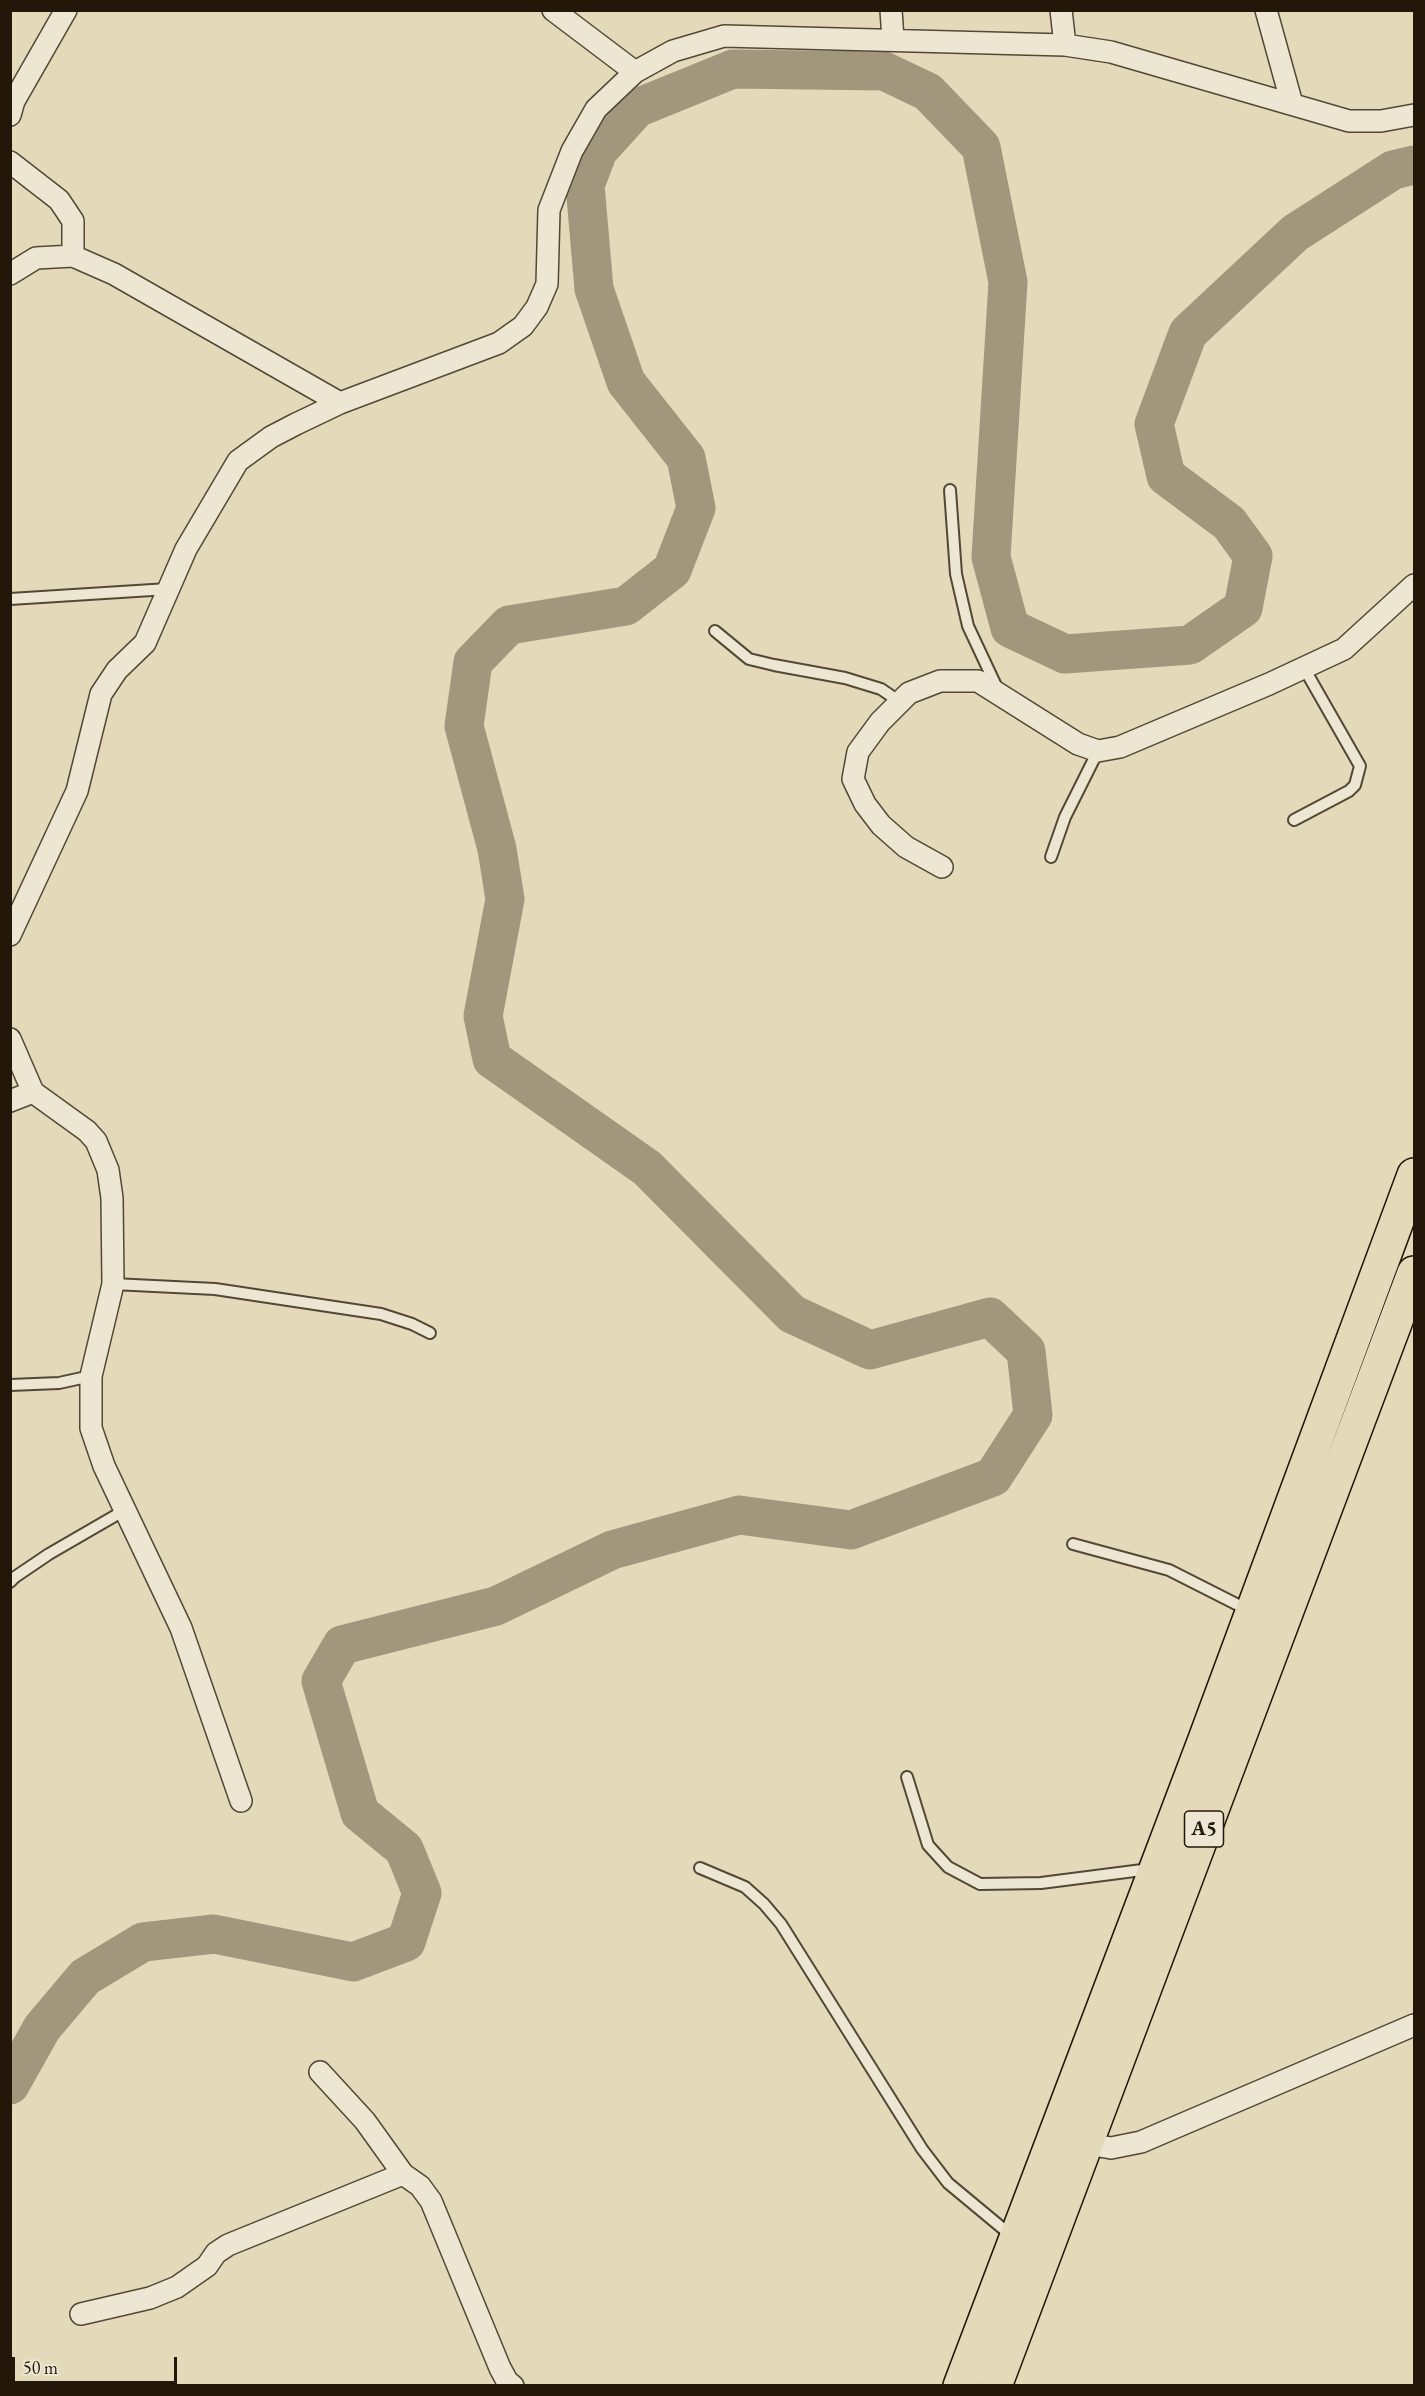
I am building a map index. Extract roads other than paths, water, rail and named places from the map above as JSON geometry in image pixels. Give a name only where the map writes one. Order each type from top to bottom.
[{"type":"highway","name":"A5","points":[[960,2385],[1252,1613],[1414,1175]]},
{"type":"highway","name":"A5","points":[[995,2385],[1088,2144],[1414,1273]]},
{"type":"street","points":[[10,115],[14,101],[66,10]]},
{"type":"street","points":[[553,10],[635,72]]},
{"type":"street","points":[[891,10],[893,39]]},
{"type":"street","points":[[1061,10],[1065,45]]},
{"type":"street","points":[[1266,10],[1292,104]]},
{"type":"street","points":[[10,935],[77,791],[101,694],[117,670],[145,643],[186,549],[238,461],[271,437],[340,403],[499,343],[523,326],[537,307],[547,284],[549,210],[572,151],[596,109],[635,72],[674,51],[724,36],[1065,45],[1111,52],[1349,121],[1382,122],[1414,115]]},
{"type":"street","points":[[10,162],[59,200],[73,221],[73,256]]},
{"type":"street","points":[[10,274],[36,258],[73,256],[114,274],[340,403]]},
{"type":"street","points":[[942,867],[906,847],[881,825],[866,804],[853,778],[858,752],[880,722],[909,693],[940,681],[978,681],[1078,744],[1098,751],[1120,747],[1304,669],[1344,649],[1414,585]]},
{"type":"street","points":[[10,1038],[33,1092],[87,1131],[96,1141],[108,1170],[112,1198],[113,1284],[92,1376],[91,1428],[104,1466],[181,1628],[241,1801]]},
{"type":"street","points":[[10,1101],[33,1092]]},
{"type":"street","points":[[1088,2144],[1111,2148],[1141,2142],[1414,2025]]},
{"type":"street","points":[[320,2072],[364,2121],[403,2174],[420,2186],[431,2201],[506,2384]]},
{"type":"street","points":[[81,2314],[150,2298],[177,2287],[207,2266],[216,2253],[228,2245],[403,2174]]},
{"type":"lane","points":[[950,490],[956,574],[968,626],[1000,693]]},
{"type":"lane","points":[[10,599],[168,589]]},
{"type":"lane","points":[[716,631],[749,659],[845,678],[881,690],[900,702]]},
{"type":"lane","points":[[1294,820],[1349,791],[1355,785],[1359,766],[1304,669]]},
{"type":"lane","points":[[1051,857],[1065,817],[1098,751]]},
{"type":"lane","points":[[113,1284],[215,1289],[381,1314],[412,1324],[430,1333]]},
{"type":"lane","points":[[10,1385],[59,1383],[92,1376]]},
{"type":"lane","points":[[10,1582],[15,1576],[49,1554],[125,1510]]},
{"type":"lane","points":[[1073,1544],[1169,1570],[1252,1613]]},
{"type":"lane","points":[[908,1777],[928,1845],[948,1867],[980,1884],[1041,1883],[1156,1868]]},
{"type":"lane","points":[[699,1868],[745,1887],[764,1904],[781,1924],[935,2166],[948,2183],[1016,2239]]},
{"type":"waterway","points":[[10,2085],[42,2028],[85,1977],[143,1942],[214,1934],[353,1962],[406,1942],[422,1893],[404,1849],[360,1813],[321,1681],[342,1645],[496,1606],[612,1550],[739,1515],[851,1530],[993,1477],[1033,1415],[1026,1351],[990,1317],[870,1350],[792,1314],[647,1168],[492,1059],[483,1016],[505,899],[497,849],[464,726],[473,662],[509,625],[626,606],[672,570],[696,508],[686,458],[626,382],[594,289],[585,185],[598,151],[637,108],[733,69],[884,71],[928,92],[981,147],[1008,282],[991,557],[1010,628],[1065,654],[1190,645],[1243,608],[1253,556],[1229,523],[1166,476],[1154,424],[1188,333],[1295,233],[1393,170],[1414,165]]}]
